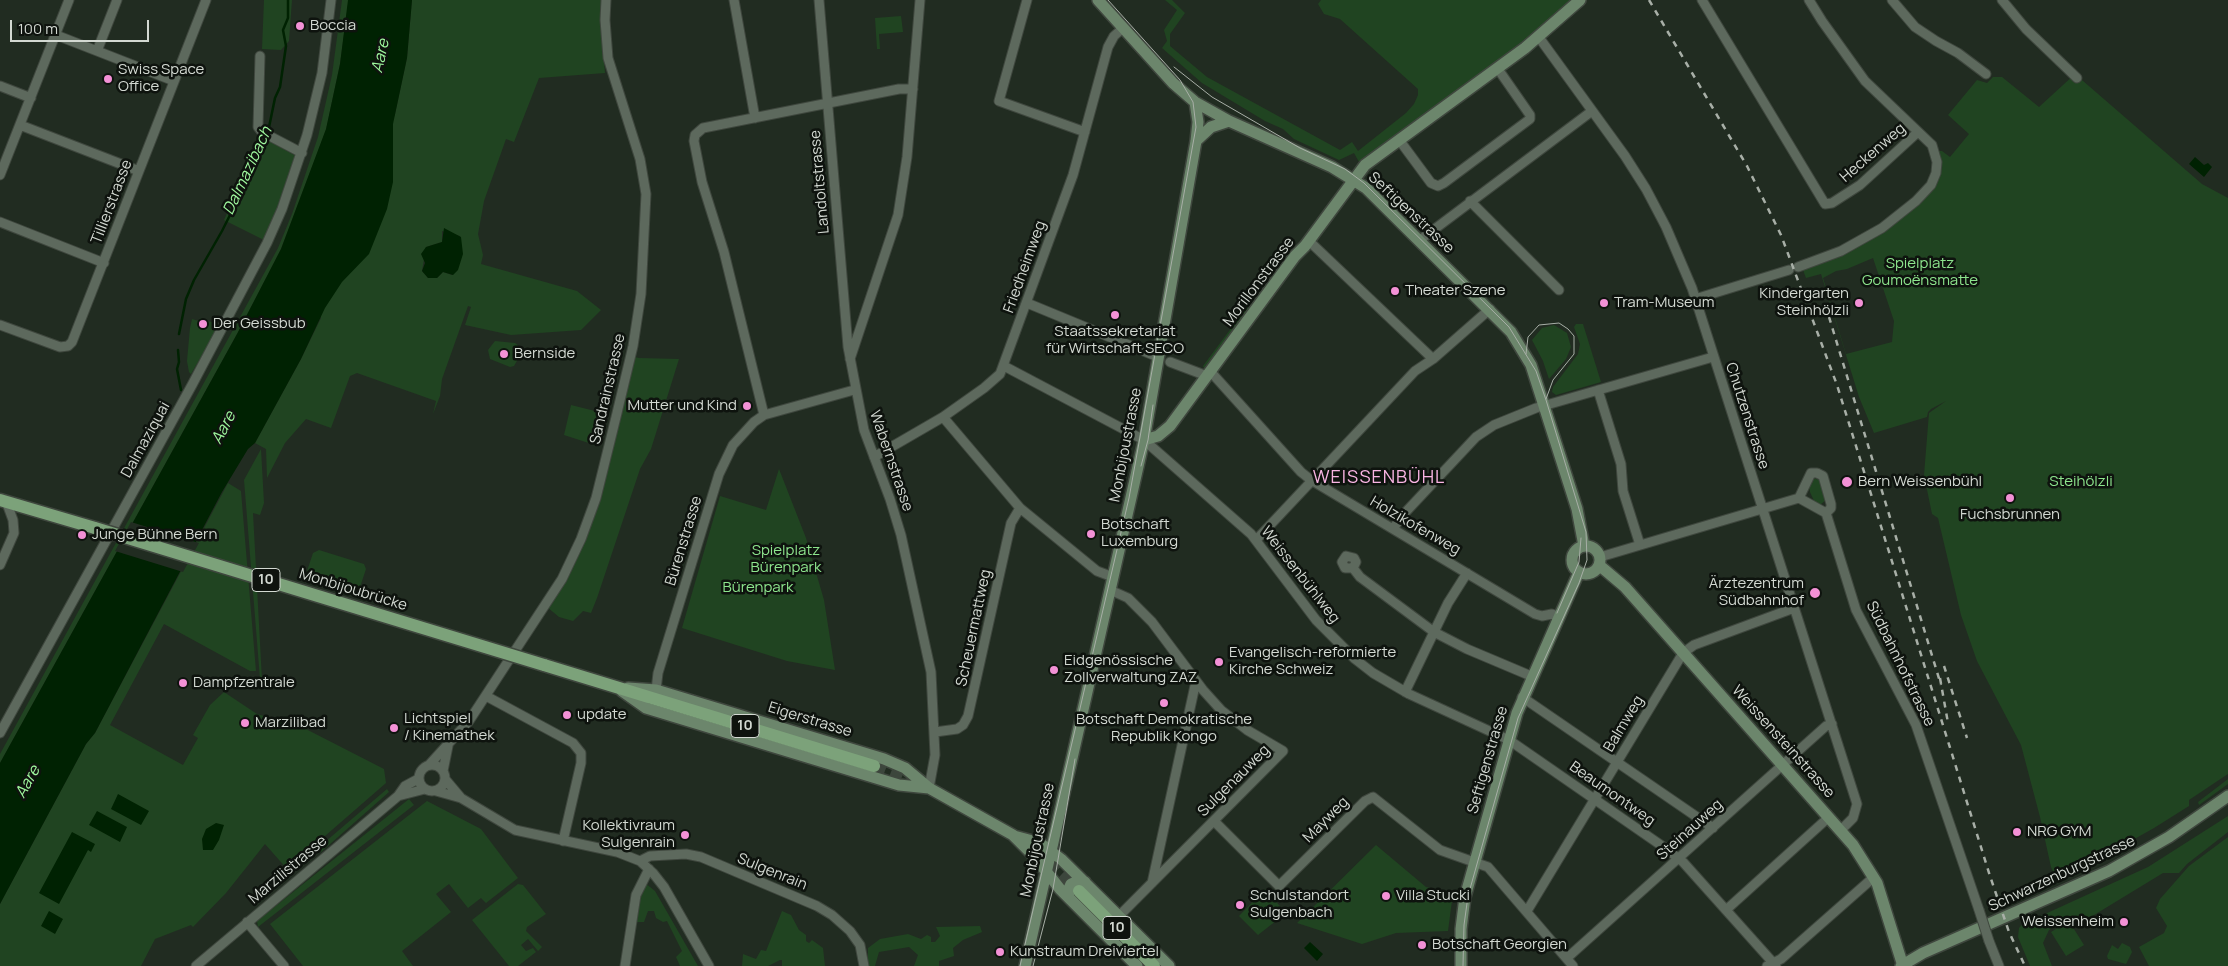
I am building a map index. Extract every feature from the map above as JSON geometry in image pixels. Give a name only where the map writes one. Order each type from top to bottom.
[{"type":"main road","name":"Seftigenstrasse","points":[[1098,0],[1173,83],[1195,102],[1229,121],[1286,145],[1354,179],[1420,240],[1511,332],[1527,356],[1576,509],[1584,546]]},
{"type":"main road","name":"Morillonstrasse","points":[[1144,440],[1155,438],[1168,429],[1295,256],[1309,241],[1365,166],[1498,69],[1580,0]]},
{"type":"main road","name":"Monbijoustrasse","points":[[1025,966],[1144,440],[1196,141],[1198,122],[1195,102]]},
{"type":"main road","points":[[1196,141],[1211,127],[1229,121]]},
{"type":"main road","name":"Monbijoubrücke","points":[[3,500],[544,665]]},
{"type":"main road","points":[[1584,546],[1593,548],[1599,561],[1590,573],[1579,572],[1574,566],[1573,557],[1577,550],[1584,546]]},
{"type":"main road","name":"Weissensteinstrasse","points":[[1599,561],[1625,587],[1841,830],[1866,862],[1874,877],[1902,966]]},
{"type":"main road","name":"Seftigenstrasse","points":[[1461,966],[1462,923],[1474,861],[1509,740],[1522,697],[1579,572]]},
{"type":"main road","name":"Eigerstrasse","points":[[544,665],[878,768],[905,768],[929,788],[1013,835],[1033,840],[1051,851],[1078,890],[1138,966]]},
{"type":"main road","name":"Eigerstrasse","points":[[616,687],[656,690],[878,768],[899,786],[929,788]]},
{"type":"main road","name":"Schwarzenburgstrasse","points":[[1902,966],[1923,953],[2109,871],[2169,838],[2228,796]]},
{"type":"main road","name":"Eigerstrasse","points":[[1013,835],[1046,871],[1119,916],[1169,966]]},
{"type":"main road","name":"Eigerstrasse","points":[[1078,890],[1154,966]]},
{"type":"street","points":[[0,175],[69,0]]},
{"type":"street","points":[[97,51],[116,0]]},
{"type":"street","name":"Tillierstrasse","points":[[0,325],[60,346],[68,346],[72,342],[206,0]]},
{"type":"street","name":"Dalmaziquai","points":[[0,733],[251,274],[282,209],[302,153],[322,73],[331,0]]},
{"type":"street","name":"Sandrainstrasse","points":[[429,765],[448,746],[486,696],[546,606],[581,539],[602,474],[637,324],[644,268],[645,177],[608,58],[605,20],[606,0]]},
{"type":"street","points":[[734,0],[755,118]]},
{"type":"street","name":"Landoltstrasse","points":[[819,0],[850,361]]},
{"type":"street","name":"Wabernstrasse","points":[[920,0],[907,157],[894,230],[850,361],[854,390],[864,430],[901,534],[931,672],[935,732],[933,769],[929,788]]},
{"type":"street","points":[[1027,0],[999,102],[1085,132]]},
{"type":"street","name":"Heckenweg","points":[[1702,0],[1824,203],[1832,203],[1860,185],[1918,132],[1870,87],[1809,0]]},
{"type":"street","points":[[1892,0],[1914,27],[1936,42],[1958,53],[1986,74]]},
{"type":"street","points":[[2002,0],[2026,30],[2077,78]]},
{"type":"street","name":"Friedheimweg","points":[[874,457],[943,417],[994,380],[1004,366],[1065,197],[1108,47],[1114,36],[1123,28]]},
{"type":"street","points":[[56,35],[174,81]]},
{"type":"street","name":"Chutzenstrasse","points":[[1538,36],[1646,189],[1670,235],[1696,299],[1857,804],[1853,818],[1841,830]]},
{"type":"street","points":[[260,56],[257,122],[267,134],[302,153]]},
{"type":"street","points":[[1400,141],[1431,183],[1438,186],[1444,183],[1530,119],[1530,114],[1498,69]]},
{"type":"street","points":[[0,86],[31,98]]},
{"type":"street","points":[[764,415],[724,252],[702,182],[694,141],[696,133],[702,128],[899,89],[914,89]]},
{"type":"street","points":[[1420,240],[1592,111]]},
{"type":"street","points":[[20,125],[139,171]]},
{"type":"street","points":[[1696,299],[1794,269],[1832,255],[1865,239],[1904,211],[1924,193],[1936,173],[1937,162],[1932,145],[1918,132]]},
{"type":"street","points":[[1470,201],[1559,290]]},
{"type":"street","points":[[0,222],[104,263]]},
{"type":"street","points":[[1309,241],[1433,359]]},
{"type":"street","points":[[1027,303],[1158,357]]},
{"type":"street","points":[[1257,540],[1311,480],[1416,370],[1433,359],[1490,309]]},
{"type":"street","points":[[1393,529],[1401,517],[1479,434],[1510,418],[1544,406],[1713,357]]},
{"type":"street","name":"Holzikofenweg","points":[[1170,362],[1208,374],[1301,472],[1311,480],[1535,614],[1542,616],[1552,614],[1559,617]]},
{"type":"street","name":"Weissenbühlweg","points":[[1004,366],[1144,440],[1257,540],[1305,607],[1328,634],[1366,668],[1405,692],[1509,740]]},
{"type":"street","name":"Bürenstrasse","points":[[656,690],[658,673],[722,465],[739,438],[764,415],[854,390]]},
{"type":"street","points":[[1598,390],[1621,464],[1623,489],[1640,545]]},
{"type":"street","points":[[943,417],[1020,508],[1097,571],[1113,577]]},
{"type":"street","name":"Südbahnhofstrasse","points":[[1799,498],[1810,473],[1820,474],[1831,504],[1831,508],[1826,513],[1856,610],[1916,725],[1999,966]]},
{"type":"street","points":[[1599,561],[1640,545],[1799,498],[1826,513]]},
{"type":"street","points":[[0,564],[14,533],[14,523],[3,500]]},
{"type":"street","name":"Scheuermattweg","points":[[935,732],[957,729],[963,725],[968,716],[1012,523],[1020,508]]},
{"type":"street","points":[[1353,568],[1360,577],[1434,632],[1467,649],[1531,676]]},
{"type":"street","points":[[1405,692],[1434,632],[1467,572]]},
{"type":"street","name":"Sulgenauweg","points":[[1110,590],[1128,598],[1152,622],[1196,682],[1215,704],[1238,724],[1283,751],[1119,916]]},
{"type":"street","name":"Balmweg","points":[[1526,911],[1683,653],[1694,645],[1794,608]]},
{"type":"street","points":[[1152,884],[1196,682]]},
{"type":"street","points":[[486,696],[573,743],[581,752],[581,763],[563,841]]},
{"type":"street","points":[[1522,697],[1713,828]]},
{"type":"street","name":"Steinauweg","points":[[1570,962],[1679,858],[1832,724]]},
{"type":"street","name":"Beaumontweg","points":[[1509,740],[1679,858],[1772,965]]},
{"type":"street","name":"Sandrainstrasse","points":[[444,775],[448,746]]},
{"type":"street","points":[[461,798],[438,767],[429,765],[420,771],[418,779],[425,790],[461,798],[515,830],[617,852],[640,861],[664,887],[709,966]]},
{"type":"street","points":[[436,791],[442,786],[444,775]]},
{"type":"street","name":"Marzilistrasse","points":[[196,966],[398,796],[405,786],[418,779]]},
{"type":"street","name":"Marzilistrasse","points":[[398,796],[425,790]]},
{"type":"street","name":"Mayweg","points":[[1214,821],[1280,886],[1370,797],[1440,850],[1474,861]]},
{"type":"street","points":[[1726,910],[1829,817]]},
{"type":"street","name":"Sulgenrain","points":[[640,861],[650,856],[677,853],[701,858],[817,906],[845,926],[860,945],[864,966]]},
{"type":"street","points":[[1474,861],[1489,868],[1570,962]]},
{"type":"street","points":[[625,966],[636,895],[649,869]]},
{"type":"street","points":[[1772,965],[1874,877]]},
{"type":"street","points":[[247,922],[282,965]]},
{"type":"green space","points":[[264,0],[292,0],[289,41],[281,50],[262,49]]},
{"type":"green space","points":[[342,0],[348,0],[348,5],[340,64],[326,130],[281,249],[237,334],[0,763],[0,754],[278,248],[292,214],[318,137],[332,75]]},
{"type":"green space","points":[[412,0],[602,0],[601,27],[605,73],[539,78],[514,142],[506,139],[484,201],[478,234],[483,255],[481,264],[577,291],[601,310],[581,330],[511,335],[465,325],[471,307],[468,306],[442,379],[440,396],[433,414],[436,401],[357,373],[350,376],[331,428],[306,419],[285,443],[267,478],[266,449],[255,443],[321,318],[318,309],[395,114],[407,58]],"holes":[[[442,231],[460,236],[462,256],[452,275],[443,272],[437,278],[428,278],[422,271],[426,247],[442,242]]]},
{"type":"green space","points":[[1165,0],[1172,0],[1185,13],[1170,34],[1170,46],[1207,77],[1340,150],[1352,142],[1358,151],[1406,113],[1414,104],[1418,95],[1418,89],[1340,19],[1324,14],[1318,4],[1321,0],[1573,0],[1536,34],[1363,162],[1359,162],[1354,153],[1339,160],[1294,139],[1283,129],[1265,121],[1202,83],[1162,48],[1167,41],[1164,30],[1177,10]]},
{"type":"green space","points":[[901,16],[903,32],[879,34],[880,49],[877,49],[875,18]]},
{"type":"green space","name":"Steihölzli","points":[[2075,74],[2202,184],[2228,198],[2228,774],[2189,800],[2189,806],[2154,828],[2106,855],[2056,878],[2051,867],[2021,745],[1977,661],[1961,615],[1938,518],[1932,514],[1924,475],[1929,413],[1946,401],[1931,409],[1928,412],[1927,417],[1874,433],[1859,397],[1821,274],[1806,278],[1803,270],[1839,256],[1879,234],[1931,185],[1938,151],[1942,151],[1950,157],[1969,134],[1948,115],[1977,80],[1987,83],[1993,77],[2002,77],[2039,107]],"holes":[[[1873,258],[1894,321],[1892,342],[1846,354],[1823,278],[1836,271],[1847,269]]]},
{"type":"green space","points":[[261,136],[296,156],[278,208],[264,240],[224,220]]},
{"type":"green space","points":[[1247,307],[1249,309],[1204,368],[1203,366]]},
{"type":"green space","points":[[200,318],[220,325],[191,374],[187,361],[190,328],[192,319],[199,321]]},
{"type":"green space","points":[[1576,324],[1583,324],[1601,382],[1556,395],[1552,392],[1553,387],[1578,354],[1580,344],[1574,327]]},
{"type":"green space","points":[[1554,325],[1567,333],[1571,347],[1566,359],[1549,379],[1543,361],[1532,340],[1542,328]]},
{"type":"green space","name":"Bernside","points":[[495,341],[515,343],[519,346],[522,352],[514,366],[510,367],[490,359],[488,350]]},
{"type":"green space","points":[[631,356],[679,359],[651,449],[640,469],[591,613],[583,611],[573,621],[559,617],[547,607],[582,539]]},
{"type":"green space","points":[[571,405],[607,414],[598,446],[564,435]]},
{"type":"green space","points":[[261,449],[264,503],[260,515],[253,513],[262,680],[260,679],[244,480]]},
{"type":"green space","name":"Bürenpark","points":[[779,469],[806,538],[824,600],[835,670],[787,661],[682,628],[720,496],[766,510]]},
{"type":"green space","points":[[1812,478],[1820,480],[1827,499],[1820,505],[1814,501],[1810,492],[1809,484]]},
{"type":"green space","name":"Marzilibad","points":[[228,483],[241,491],[256,671],[250,671],[164,624],[110,725],[183,765],[198,738],[193,735],[210,705],[224,692],[257,714],[300,726],[384,769],[386,783],[287,869],[265,844],[226,893],[193,927],[191,925],[155,939],[141,966],[0,966],[0,904],[86,744],[95,733]]},
{"type":"green space","points":[[319,550],[364,564],[366,569],[359,590],[309,576],[307,571],[313,553]]},
{"type":"green space","points":[[2228,779],[2228,784],[2199,805],[2198,802]]},
{"type":"green space","points":[[387,789],[389,792],[321,852],[318,848]]},
{"type":"green space","points":[[409,799],[414,805],[258,927],[257,921]]},
{"type":"green space","points":[[427,801],[481,829],[518,878],[486,903],[481,898],[468,908],[449,884],[436,894],[451,912],[402,951],[413,966],[303,966],[270,924]]},
{"type":"green space","points":[[2228,816],[2228,832],[2187,864],[2179,873],[2163,873],[2076,926],[2070,917],[2049,930],[2043,943],[2052,966],[2030,966],[2018,937],[2019,928],[2023,924],[2148,867]]},
{"type":"green space","points":[[2228,837],[2228,966],[2149,966],[2139,947],[2164,933],[2167,926],[2156,908],[2160,899],[2189,866]]},
{"type":"green space","points":[[1376,845],[1426,887],[1453,893],[1448,931],[1396,933],[1362,944],[1297,923]]},
{"type":"green space","points":[[645,883],[655,891],[698,966],[680,966],[676,957],[682,951],[667,921],[663,922],[656,918],[654,911],[648,911],[644,922],[635,922],[639,894]]},
{"type":"green space","points":[[518,884],[523,885],[546,914],[527,927],[526,931],[542,947],[538,951],[528,939],[521,945],[526,951],[533,948],[536,952],[518,966],[509,966],[472,920]]},
{"type":"green space","points":[[1265,889],[1286,913],[1258,935],[1239,916]]},
{"type":"green space","points":[[782,911],[791,915],[799,930],[806,935],[806,941],[809,943],[812,940],[823,948],[825,966],[782,966],[782,960],[780,960],[768,966],[742,966],[743,954],[756,959],[761,950],[766,951]]},
{"type":"green space","points":[[2069,921],[2084,945],[2066,956],[2051,932]]},
{"type":"green space","points":[[980,926],[982,932],[963,940],[953,948],[954,956],[939,961],[939,966],[914,966],[918,955],[909,947],[879,952],[875,966],[868,966],[868,948],[880,939],[908,934],[921,939],[927,935],[931,937],[931,942],[935,942],[940,936],[936,927]]},
{"type":"green space","points":[[2122,943],[2130,947],[2132,952],[2126,964],[2108,959],[2107,956],[2112,945],[2118,949]]},
{"type":"water","name":"Aare","points":[[348,0],[412,0],[407,58],[393,124],[393,182],[387,209],[369,254],[342,282],[325,308],[301,359],[255,443],[248,449],[222,492],[95,733],[86,744],[0,904],[0,763],[237,334],[281,249],[326,129],[340,64]]},
{"type":"water","points":[[2195,157],[2204,165],[2208,163],[2212,167],[2204,177],[2189,164]]},
{"type":"water","points":[[444,228],[461,237],[463,254],[458,270],[453,275],[443,272],[437,278],[428,278],[422,271],[425,263],[421,254],[426,247],[442,242]]},
{"type":"water","points":[[118,794],[149,811],[141,825],[111,809]]},
{"type":"water","points":[[97,811],[127,827],[120,842],[89,825]]},
{"type":"water","points":[[216,823],[224,825],[219,840],[213,850],[203,850],[202,839],[206,829]]},
{"type":"water","points":[[72,832],[95,844],[91,852],[88,850],[59,904],[39,893]]},
{"type":"water","points":[[49,911],[63,919],[55,934],[41,926]]},
{"type":"water","points":[[1310,942],[1323,954],[1317,961],[1304,948]]},
{"type":"pier","points":[[131,522],[199,543],[183,572],[115,551]]},
{"type":"waterway","name":"Dalmazibach","points":[[268,132],[275,98],[280,87],[286,46],[283,30],[288,18],[288,0]]},
{"type":"waterway","name":"Dalmazibach","points":[[179,334],[186,299],[194,280],[222,231],[253,169],[266,137]]},
{"type":"waterway","name":"Dalmazibach","points":[[178,350],[179,362],[177,369],[181,390]]},
{"type":"tunnel","points":[[874,766],[925,786]]},
{"type":"tunnel","points":[[1021,839],[1036,849],[1079,890]]},
{"type":"tram line","points":[[1020,966],[1129,498],[1196,127],[1193,102],[1180,80],[1108,0]]},
{"type":"tram line","points":[[1174,67],[1212,97],[1300,148],[1345,169],[1364,183],[1509,327],[1536,371],[1546,400],[1586,532],[1587,560],[1579,583],[1518,718],[1468,896],[1464,925],[1463,966]]},
{"type":"tram line","points":[[1526,354],[1528,337],[1539,325],[1559,323],[1574,336],[1574,354],[1553,380],[1546,399]]},
{"type":"tram line","points":[[1141,466],[1148,440],[1153,405]]},
{"type":"tram line","points":[[1557,613],[1579,562],[1581,538]]},
{"type":"tram line","points":[[1033,966],[1053,889],[1075,759]]},
{"type":"railway","points":[[1649,0],[1747,166],[1781,235],[1837,385],[1990,876],[2009,932],[2025,966]]},
{"type":"railway","points":[[1822,294],[1941,685]]},
{"type":"railway","points":[[1944,666],[1967,738]]},
{"type":"railway","points":[[1940,678],[1948,723]]},
{"type":"place","name":"Boccia","points":[[300,26]]},
{"type":"place","name":"Swiss Space Office","points":[[108,79]]},
{"type":"place","name":"Theater Szene","points":[[1395,291]]},
{"type":"place","name":"Tram-Museum","points":[[1604,303]]},
{"type":"place","name":"Kindergarten Steinhölzli","points":[[1859,303]]},
{"type":"place","name":"Staatssekretariat für Wirtschaft SECO","points":[[1115,315]]},
{"type":"place","name":"Der Geissbub","points":[[203,324]]},
{"type":"place","name":"Bernside","points":[[504,354]]},
{"type":"place","name":"Mutter und Kind","points":[[747,406]]},
{"type":"place","name":"Bern Weissenbühl","points":[[1847,482]]},
{"type":"place","name":"Fuchsbrunnen","points":[[2010,498]]},
{"type":"place","name":"Botschaft Luxemburg","points":[[1091,534]]},
{"type":"place","name":"Junge Bühne Bern","points":[[82,535]]},
{"type":"place","name":"Ärztezentrum Südbahnhof","points":[[1815,593]]},
{"type":"place","name":"Evangelisch-reformierte Kirche Schweiz","points":[[1219,662]]},
{"type":"place","name":"Eidgenössische Zollverwaltung ZAZ","points":[[1054,670]]},
{"type":"place","name":"Dampfzentrale","points":[[183,683]]},
{"type":"place","name":"Botschaft Demokratische Republik Kongo","points":[[1164,703]]},
{"type":"place","name":"update","points":[[567,715]]},
{"type":"place","name":"Marzilibad","points":[[245,723]]},
{"type":"place","name":"Lichtspiel / Kinemathek","points":[[394,728]]},
{"type":"place","name":"NRG GYM","points":[[2017,832]]},
{"type":"place","name":"Kollektivraum Sulgenrain","points":[[685,835]]},
{"type":"place","name":"Villa Stucki","points":[[1386,896]]},
{"type":"place","name":"Schulstandort Sulgenbach","points":[[1240,905]]},
{"type":"place","name":"Weissenheim","points":[[2124,922]]},
{"type":"place","name":"Botschaft Georgien","points":[[1422,945]]},
{"type":"place","name":"Kunstraum Dreiviertel","points":[[1000,952]]},
{"type":"district","name":"WEISSENBÜHL","points":[[1379,478]]},
{"type":"park label","name":"Spielplatz Goumoënsmatte","points":[[1920,272]]},
{"type":"park label","name":"Spielplatz Bürenpark","points":[[786,560]]}]
